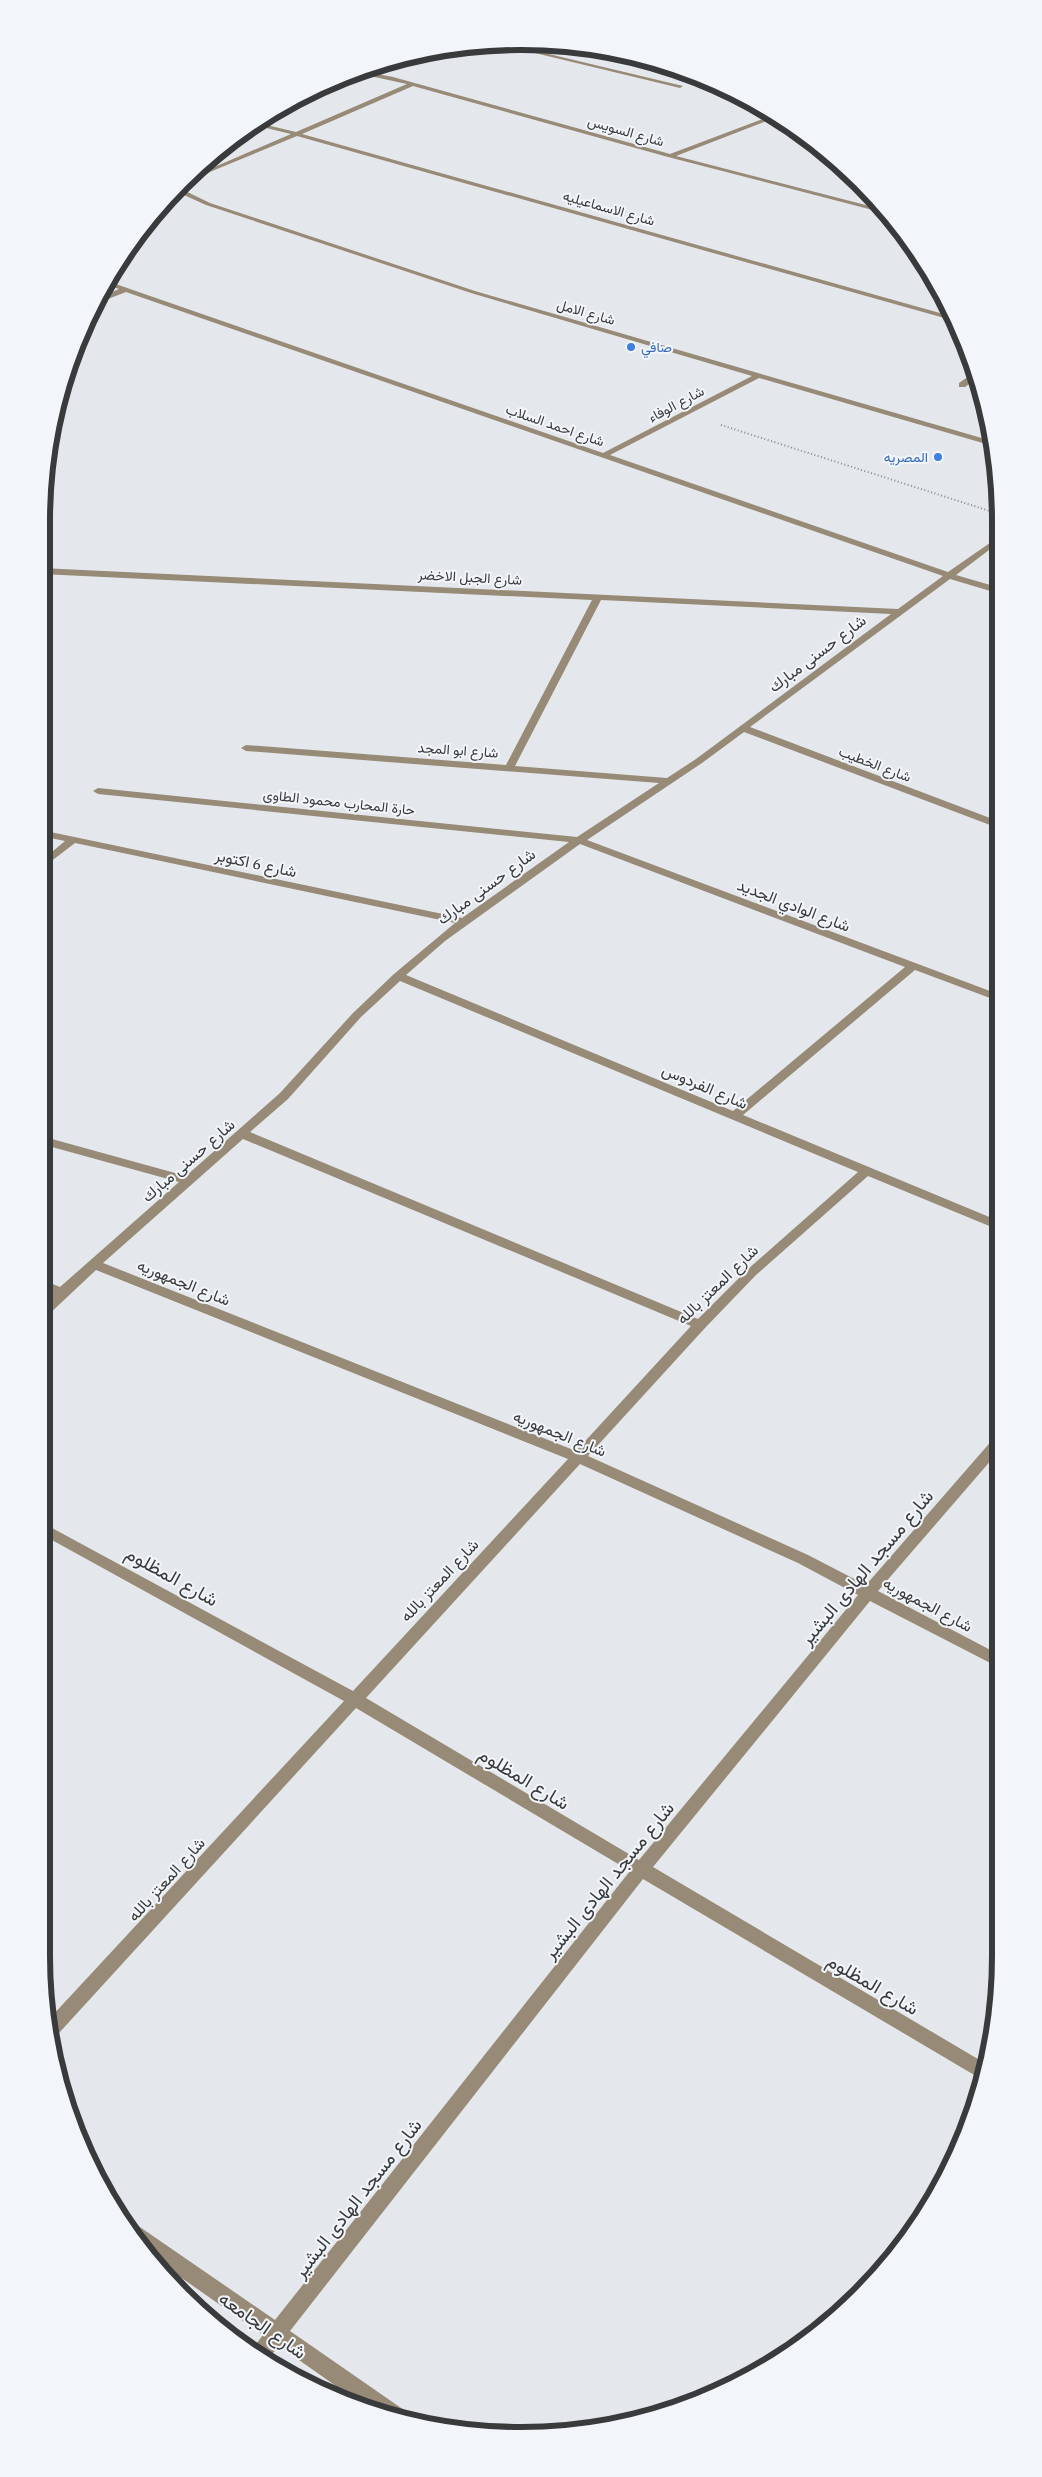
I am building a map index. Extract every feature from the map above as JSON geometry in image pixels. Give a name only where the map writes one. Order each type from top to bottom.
[{"type":"street","points":[[532,50],[680,86]]},
{"type":"street","name":"شارع السويس","points":[[371,75],[413,84],[670,156],[874,209]]},
{"type":"street","points":[[202,175],[413,84]]},
{"type":"street","points":[[670,156],[767,119]]},
{"type":"street","name":"شارع الاسماعيليه","points":[[264,126],[945,316]]},
{"type":"street","name":"شارع الامل","points":[[184,192],[208,204],[474,292],[985,442]]},
{"type":"street","name":"شارع احمد السلاب","points":[[113,285],[947,575],[992,588]]},
{"type":"street","points":[[107,297],[126,289]]},
{"type":"street","name":"شارع الوفاء","points":[[605,455],[759,375]]},
{"type":"street","points":[[962,385],[970,379]]},
{"type":"street","name":"شارع حسنى مبارك","points":[[50,1305],[243,1134],[284,1096],[357,1015],[398,976],[464,922],[578,840],[743,728],[992,544]]},
{"type":"street","name":"شارع الجبل الاخضر","points":[[50,571],[898,612]]},
{"type":"street","points":[[510,767],[598,597]]},
{"type":"street","name":"شارع الخطيب","points":[[743,728],[992,824]]},
{"type":"street","name":"شارع ابو المجد","points":[[246,748],[510,767],[667,781]]},
{"type":"street","name":"حارة المحارب محمود الطاوى","points":[[98,791],[578,840]]},
{"type":"street","name":"شارع 6 اكتوبر","points":[[50,835],[464,922]]},
{"type":"street","points":[[50,859],[73,840]]},
{"type":"street","name":"شارع الوادي الجديد","points":[[578,840],[992,996]]},
{"type":"street","points":[[735,1116],[912,967]]},
{"type":"street","name":"شارع الفردوس","points":[[398,976],[992,1223]]},
{"type":"street","points":[[243,1134],[700,1324]]},
{"type":"street","points":[[50,1142],[189,1181]]},
{"type":"street","name":"شارع المعتز بالله","points":[[55,2025],[700,1324],[752,1272],[866,1171]]},
{"type":"street","name":"شارع الجمهوريه","points":[[94,1264],[576,1458],[803,1559],[992,1658]]},
{"type":"street","points":[[50,1288],[61,1293]]},
{"type":"street","name":"شارع مسجد الهادى البشير","points":[[263,2350],[640,1871],[869,1592],[992,1450]]},
{"type":"street","name":"شارع المظلوم","points":[[50,1532],[354,1699],[640,1871],[978,2069]]},
{"type":"street","name":"شارع الجامعه","points":[[147,2243],[379,2405]]},
{"type":"path","points":[[685,414],[992,511]]},
{"type":"place","name":"صافي","points":[[631,347]]},
{"type":"place","name":"المصريه","points":[[938,457]]}]
